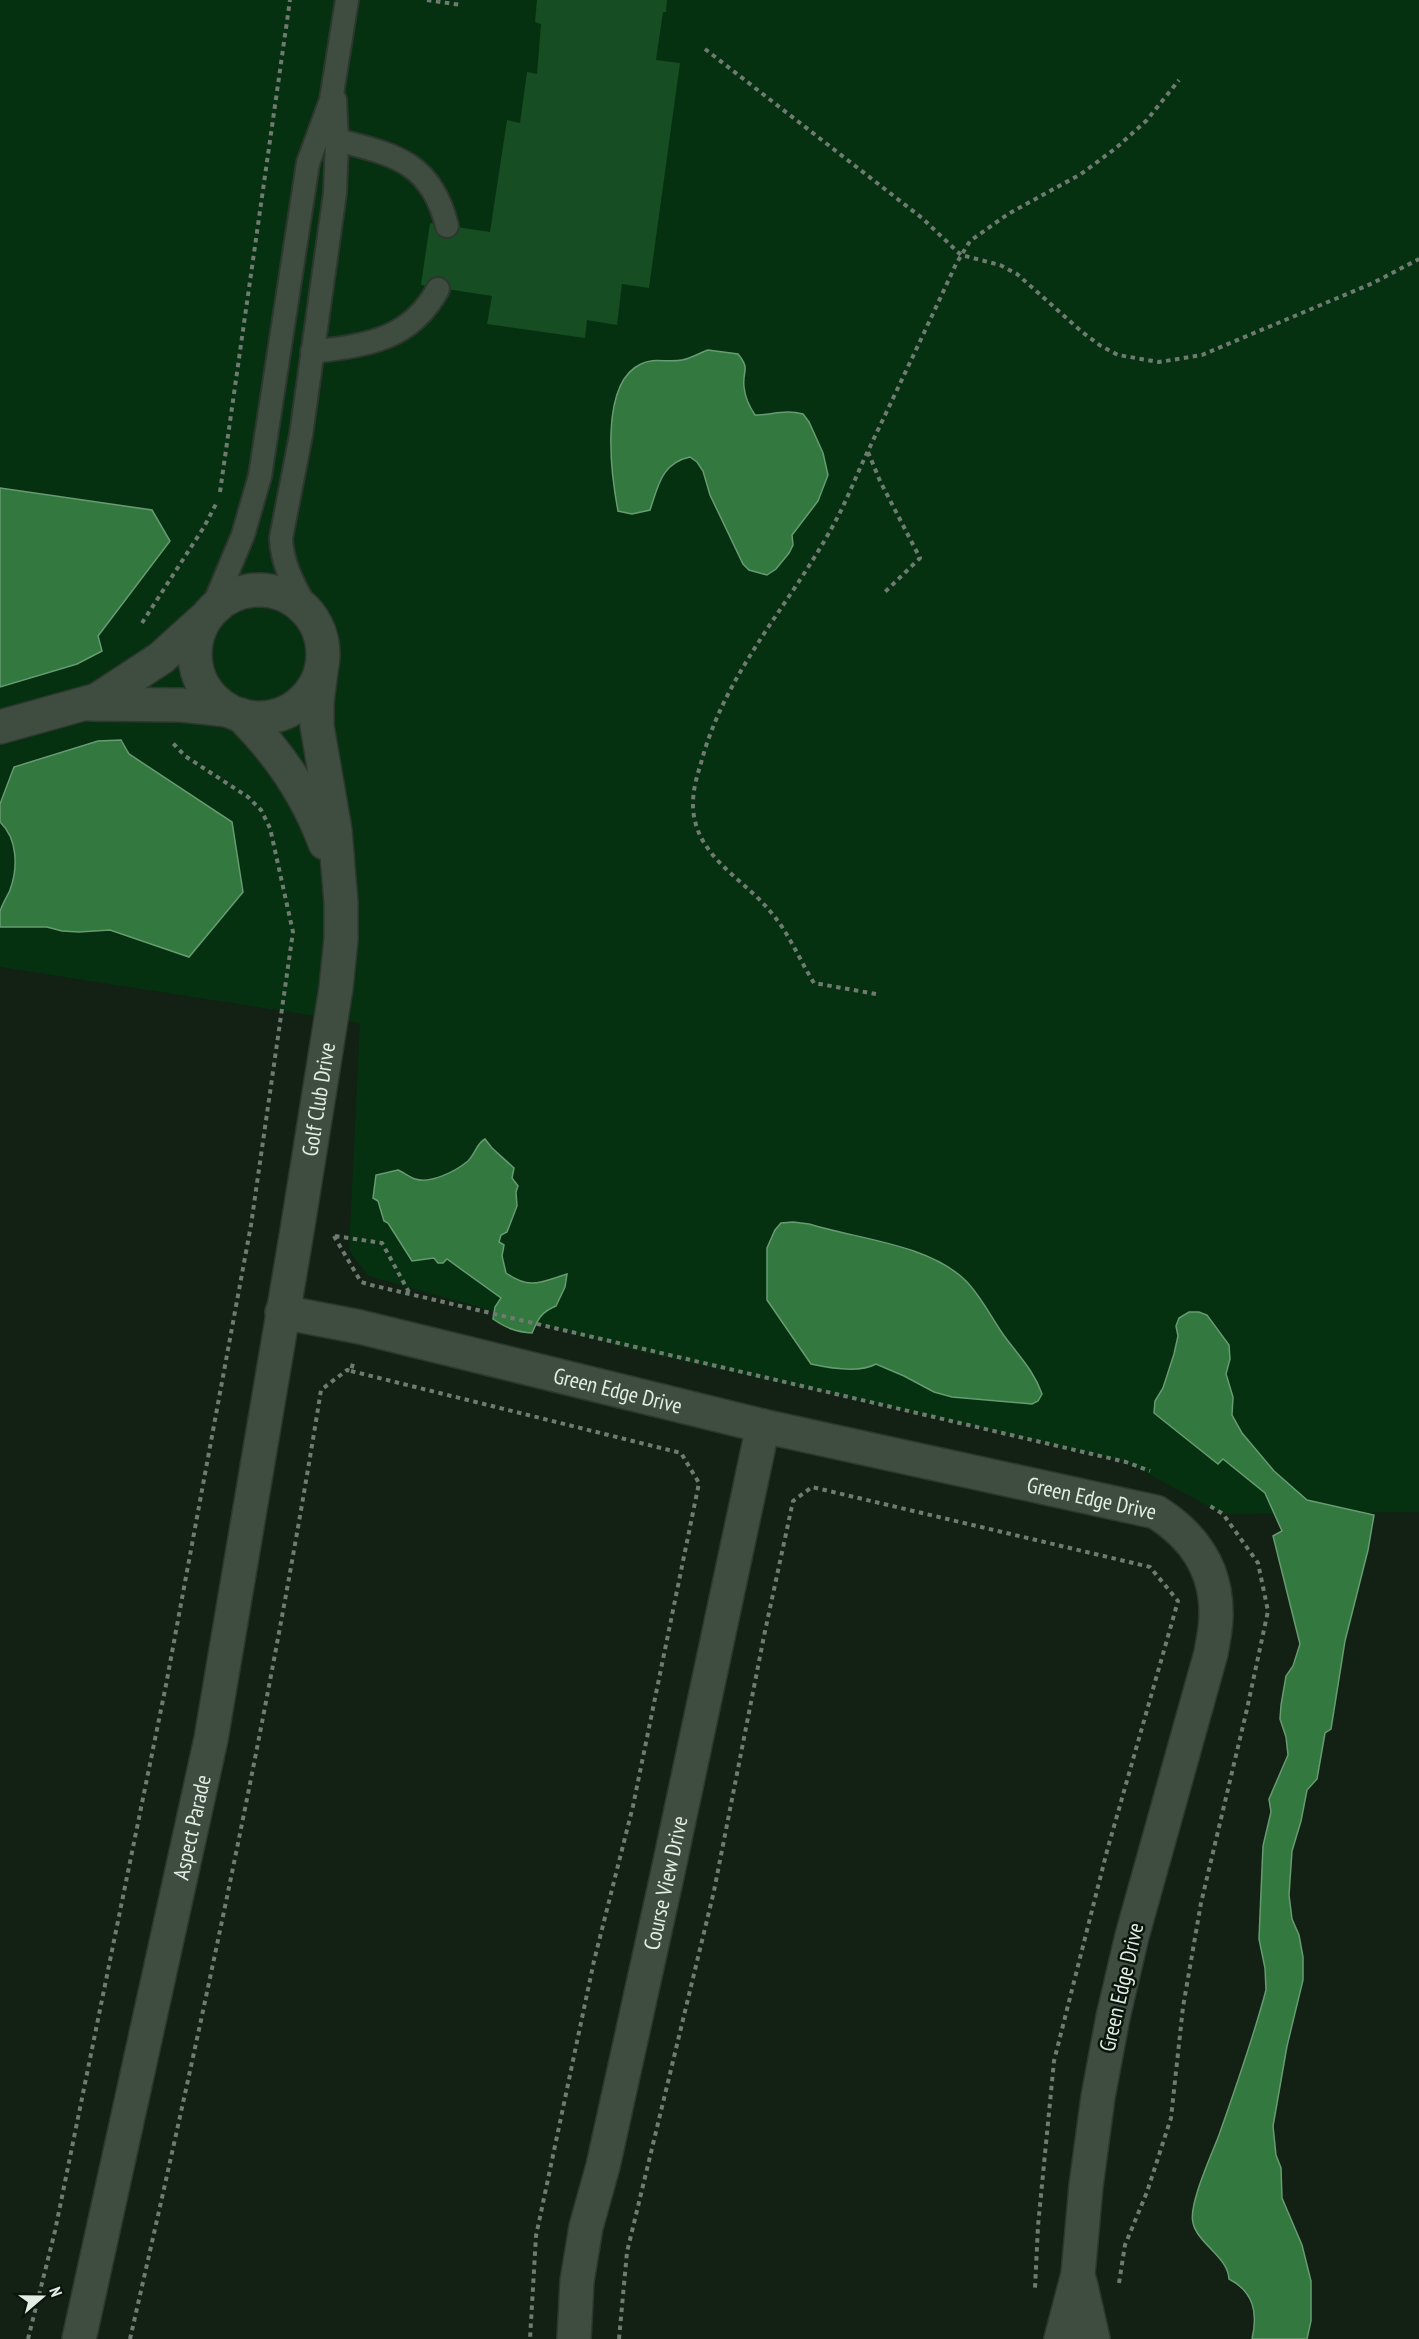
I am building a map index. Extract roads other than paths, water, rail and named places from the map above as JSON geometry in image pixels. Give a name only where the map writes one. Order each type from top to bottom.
[{"type":"street","points":[[0,728],[88,704],[159,705],[263,718],[285,713],[311,692],[321,671],[323,649],[321,637],[311,617],[295,601],[275,592],[263,590],[252,590],[231,596],[147,668],[88,704]]},
{"type":"street","points":[[209,613],[197,639],[195,662],[203,685],[218,703],[234,713]]},
{"type":"street","name":"Golf Club Drive","points":[[282,1312],[336,988],[341,931],[334,830],[317,726],[321,671]]},
{"type":"street","name":"Golf Club Drive","points":[[234,713],[276,753],[303,796],[321,832],[339,885]]},
{"type":"street","name":"Green Edge Drive","points":[[282,1312],[360,1328],[763,1426],[1156,1512],[1177,1526],[1194,1544],[1206,1566],[1215,1591],[1216,1617],[1210,1653],[1132,1936],[1113,2018],[1098,2097],[1086,2186],[1078,2274]]},
{"type":"street","name":"Aspect Parade","points":[[79,2339],[211,1739],[282,1312]]},
{"type":"street","name":"Course View Drive","points":[[573,2339],[576,2281],[585,2236],[603,2166],[763,1426]]},
{"type":"street","points":[[1061,2339],[1078,2274]]},
{"type":"street","points":[[1078,2274],[1093,2339]]},
{"type":"lane","points":[[209,613],[243,535],[260,476],[308,163],[328,108],[335,80],[347,0]]},
{"type":"lane","points":[[311,617],[287,571],[281,538],[299,444],[335,193],[337,140],[335,80]]},
{"type":"lane","points":[[337,140],[391,156],[415,168],[429,182],[438,196],[447,226]]},
{"type":"lane","points":[[312,352],[368,344],[396,333],[421,314],[438,289]]}]
